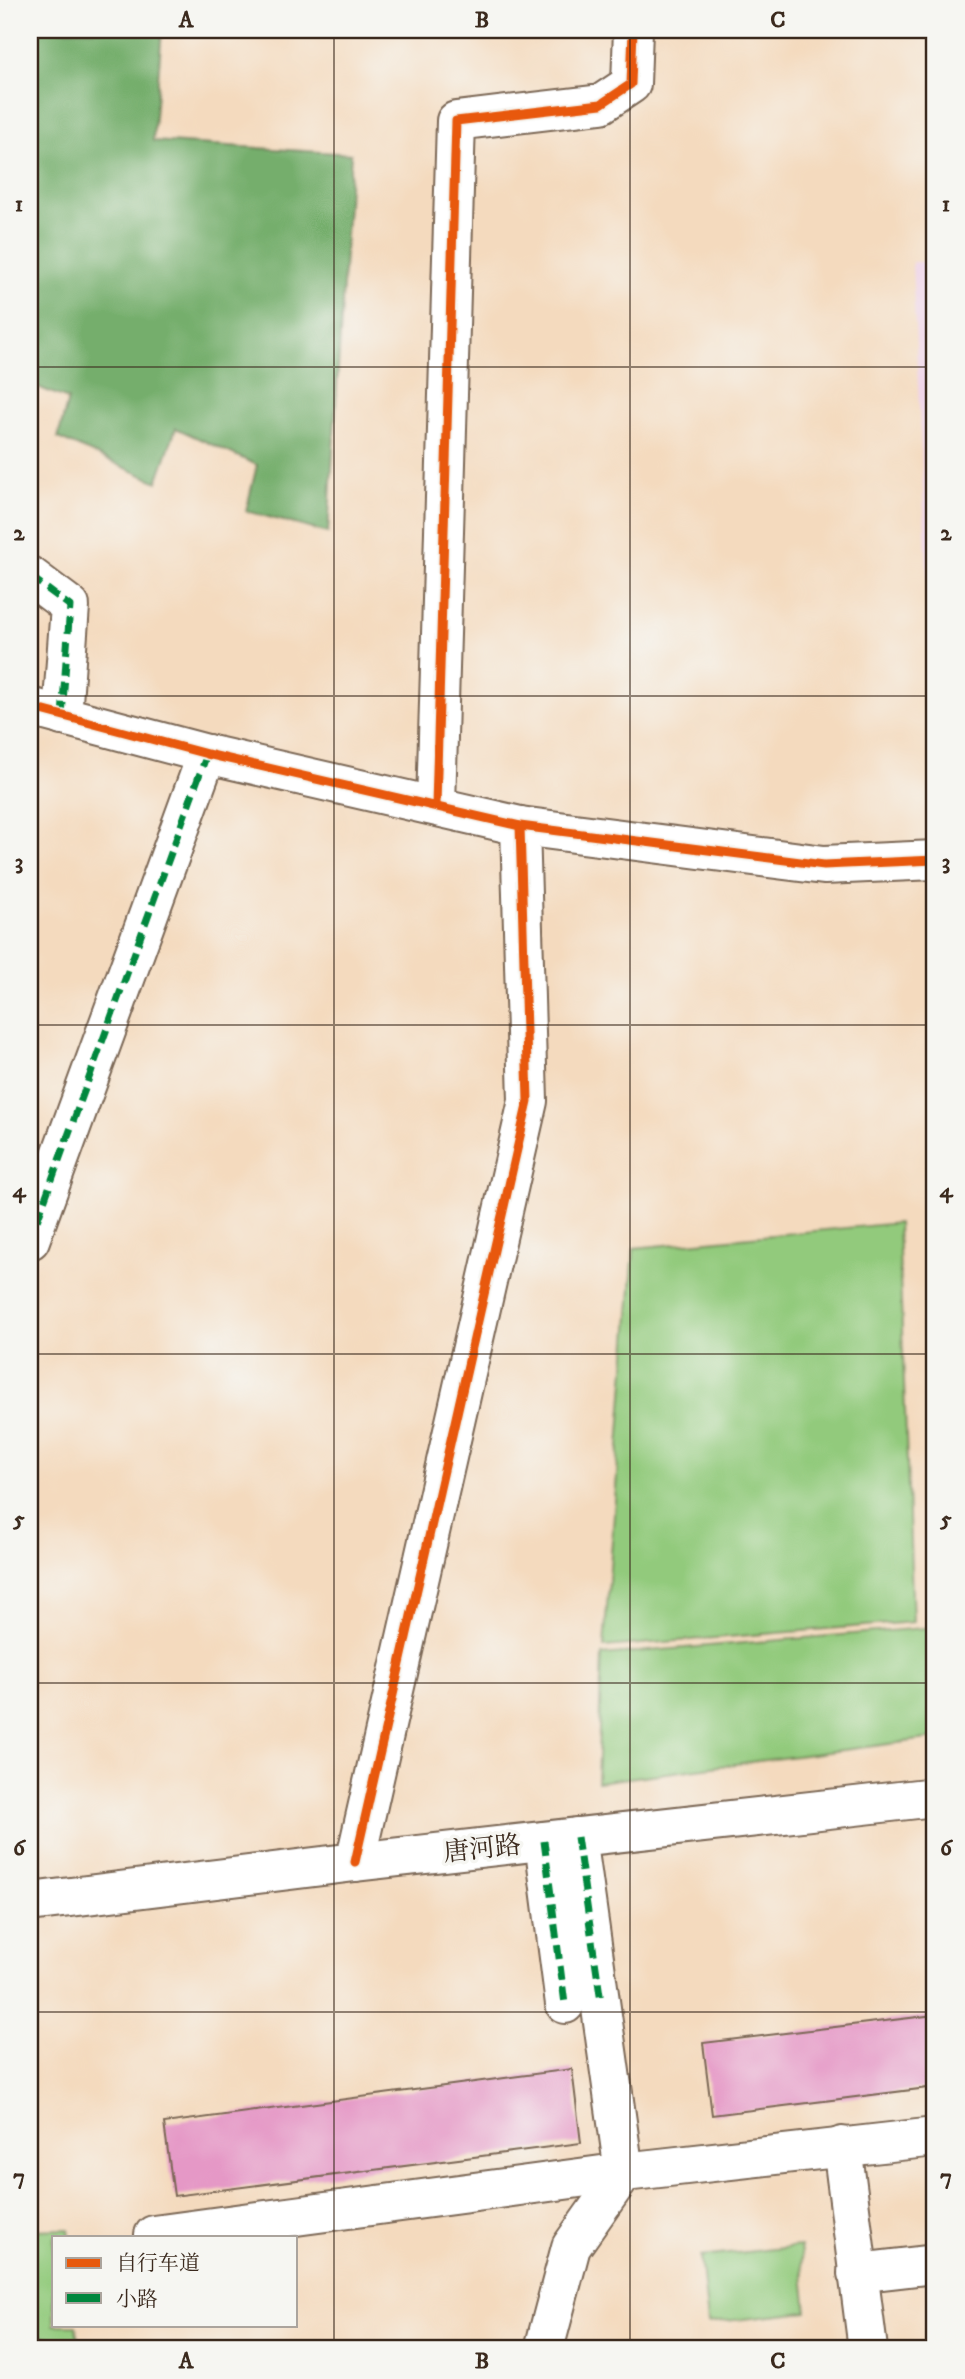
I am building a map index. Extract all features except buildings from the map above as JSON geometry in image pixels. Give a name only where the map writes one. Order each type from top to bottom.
[{"type":"street","points":[[436,805],[456,121],[601,104],[631,84],[633,30]]},
{"type":"street","points":[[30,576],[71,606],[46,712],[207,754],[520,826],[824,864],[935,860]]},
{"type":"street","points":[[30,1240],[207,754]]},
{"type":"street","points":[[355,1862],[528,1101],[520,826]]},
{"type":"street","name":"唐河路","points":[[30,1902],[355,1862],[935,1797]]},
{"type":"street","points":[[561,1839],[565,2004]]},
{"type":"street","points":[[544,2349],[571,2247],[624,2172],[561,1839]]},
{"type":"street","points":[[154,2235],[624,2172],[935,2137]]},
{"type":"street","points":[[842,2147],[868,2349]]},
{"type":"street","points":[[857,2273],[935,2264]]},
{"type":"shaded area","points":[[912,262],[935,262],[935,731]]},
{"type":"green space","points":[[30,30],[162,30],[153,141],[351,154],[328,533],[246,511],[257,465],[176,428],[157,482],[58,438],[68,399],[30,384]]},
{"type":"green space","points":[[898,1223],[913,1622],[604,1647],[634,1248]]},
{"type":"green space","points":[[935,1627],[935,1738],[597,1782],[602,1655]]},
{"type":"green space","points":[[69,2229],[70,2236],[52,2236],[52,2326],[76,2326],[78,2345],[30,2333],[30,2230]]},
{"type":"green space","points":[[800,2246],[807,2312],[708,2323],[701,2257]]},
{"type":"green space","points":[[30,2336],[78,2348],[84,2349],[30,2349]]},
{"type":"marked path","points":[[30,576],[70,606],[62,716]]},
{"type":"marked path","points":[[30,1240],[207,754]]},
{"type":"marked path","points":[[577,1837],[601,2002]]},
{"type":"marked path","points":[[544,1841],[565,2004]]},
{"type":"cycle path","points":[[436,805],[456,121],[601,104],[631,84],[633,30]]},
{"type":"cycle path","points":[[30,707],[207,754],[520,826],[824,865],[935,860]]},
{"type":"cycle path","points":[[355,1862],[528,1101],[520,826]]}]
